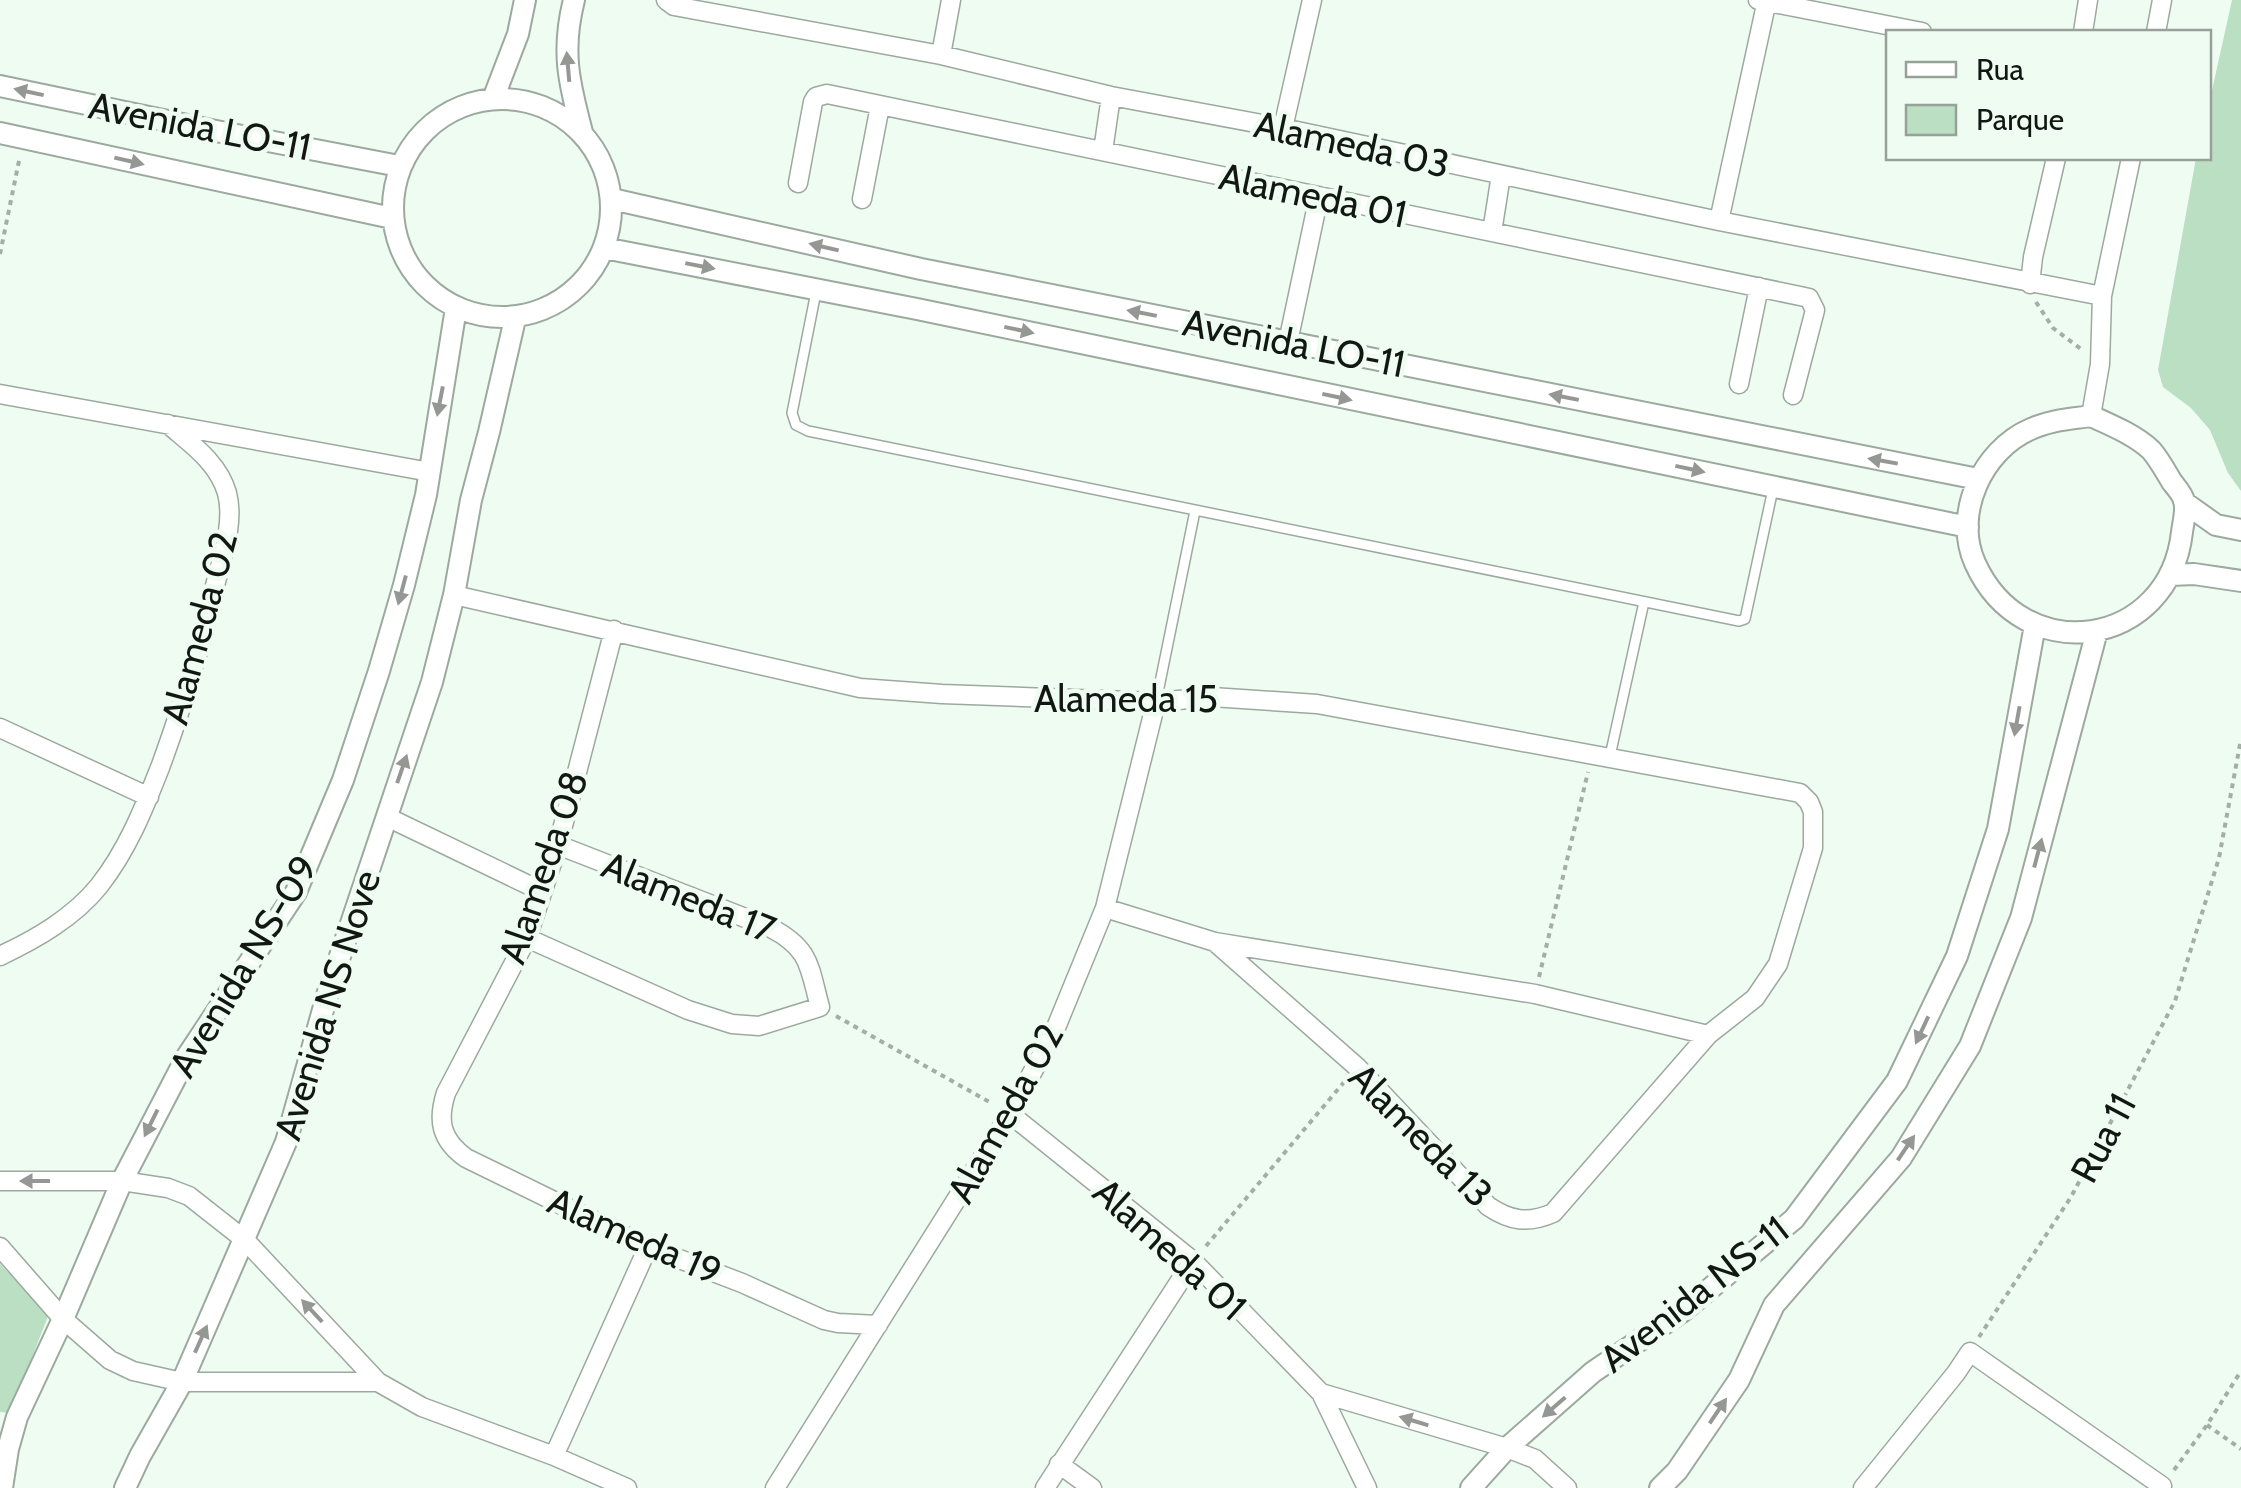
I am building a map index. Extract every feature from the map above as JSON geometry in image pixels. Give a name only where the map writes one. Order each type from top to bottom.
[{"type":"street","points":[[493,99],[518,34],[524,0]]},
{"type":"street","points":[[574,0],[566,55],[570,90],[582,132],[602,163],[612,199],[604,248],[588,277],[564,299],[515,319],[456,308],[424,286],[402,255],[392,218],[392,192],[414,140],[463,105],[493,99],[533,103],[551,110],[582,132]]},
{"type":"street","points":[[940,56],[951,0]]},
{"type":"street","points":[[1283,128],[1312,0]]},
{"type":"street","points":[[2083,30],[2088,0]]},
{"type":"street","points":[[2156,30],[2162,0]]},
{"type":"street","points":[[1719,221],[1764,1],[1912,30]]},
{"type":"street","name":"Alameda 03","points":[[670,3],[940,56],[1111,96],[1283,128],[1719,221],[2102,296]]},
{"type":"street","name":"Avenida LO-11","points":[[0,86],[400,166]]},
{"type":"street","name":"Alameda 01","points":[[798,183],[813,102],[826,94],[1800,296],[1809,298],[1815,310],[1793,395]]},
{"type":"street","points":[[1103,151],[1111,96]]},
{"type":"street","points":[[862,198],[880,106]]},
{"type":"street","name":"Avenida LO-11","points":[[0,132],[392,218]]},
{"type":"street","points":[[2030,284],[2056,160]]},
{"type":"street","points":[[2091,416],[2100,364],[2102,296],[2131,160]]},
{"type":"street","points":[[1492,232],[1501,175]]},
{"type":"street","points":[[1288,342],[1319,196]]},
{"type":"street","name":"Avenida LO-11","points":[[612,199],[921,268],[1978,479]]},
{"type":"street","name":"Avenida LO-11","points":[[604,248],[1968,527]]},
{"type":"street","points":[[1740,384],[1759,288]]},
{"type":"street","name":"Avenida NS-09","points":[[2,1488],[17,1417],[122,1182],[186,1058],[296,892],[344,780],[404,585],[430,472],[456,308]]},
{"type":"street","name":"Avenida NS Nove","points":[[126,1488],[182,1382],[286,1142],[328,992],[432,682],[454,595],[470,500],[490,432],[515,319]]},
{"type":"street","points":[[0,394],[430,472]]},
{"type":"street","points":[[2185,503],[2180,550],[2171,575],[2152,601],[2127,620],[2097,631],[2065,632],[2034,625],[2007,609],[1986,586],[1972,558],[1970,502],[1978,479],[2000,450],[2029,429],[2091,416],[2150,450],[2185,503],[2216,524],[2241,530]]},
{"type":"street","name":"Alameda 02","points":[[0,956],[40,937],[95,890],[118,860],[149,797],[198,660],[229,528],[227,495],[207,457],[168,424]]},
{"type":"street","points":[[2171,575],[2241,581]]},
{"type":"street","name":"Alameda 15","points":[[454,595],[860,688],[1156,702],[1212,698],[1317,704],[1800,793]]},
{"type":"street","name":"Avenida NS-11","points":[[1471,1488],[1507,1448],[1594,1372],[1683,1311],[1794,1220],[1897,1081],[1956,956],[1998,828],[2034,625]]},
{"type":"street","name":"Alameda 08","points":[[446,1093],[526,938],[558,845],[614,630]]},
{"type":"street","name":"Avenida NS-11","points":[[1660,1488],[1677,1471],[1739,1380],[1774,1305],[1901,1158],[1970,1046],[2021,918],[2097,631]]},
{"type":"street","name":"Alameda 02","points":[[776,1488],[1010,1114],[1055,1030],[1104,908],[1156,702]]},
{"type":"street","points":[[0,728],[149,797]]},
{"type":"street","name":"Alameda 13","points":[[1215,942],[1356,1067],[1488,1206],[1512,1219],[1528,1221],[1553,1212],[1708,1035],[1755,998],[1778,964],[1812,848],[1813,812],[1810,802],[1800,793]]},
{"type":"street","name":"Alameda 17","points":[[387,817],[541,891]]},
{"type":"street","name":"Alameda 17","points":[[558,845],[787,936],[805,954],[820,1007]]},
{"type":"street","name":"Alameda 13","points":[[1104,908],[1215,942],[1535,994],[1708,1035]]},
{"type":"street","points":[[526,938],[688,1010],[732,1024],[759,1026],[820,1007]]},
{"type":"street","name":"Alameda 19","points":[[446,1093],[440,1110],[441,1123],[454,1149],[466,1158],[648,1247],[824,1320],[878,1325]]},
{"type":"street","name":"Alameda 01","points":[[1010,1114],[1193,1262],[1322,1394]]},
{"type":"street","points":[[0,1181],[122,1182],[168,1188],[189,1196],[244,1240],[378,1382],[422,1407],[627,1488]]},
{"type":"street","points":[[0,1247],[63,1319],[110,1360],[133,1371],[182,1382],[378,1382]]},
{"type":"street","points":[[554,1456],[648,1247]]},
{"type":"street","points":[[1044,1488],[1193,1262]]},
{"type":"street","points":[[1863,1488],[1970,1352],[2161,1487]]},
{"type":"street","points":[[1322,1394],[1507,1448],[1535,1459],[1566,1488]]},
{"type":"street","points":[[1322,1394],[1367,1488]]},
{"type":"street","points":[[1059,1464],[1092,1488]]},
{"type":"lane","points":[[816,289],[792,413],[796,425],[808,431],[1195,511],[1739,621],[1744,619],[1773,486]]},
{"type":"lane","points":[[1156,702],[1195,511]]},
{"type":"lane","points":[[1602,755],[1644,602]]},
{"type":"path","points":[[0,254],[24,138]]},
{"type":"path","points":[[2030,284],[2036,302],[2054,328],[2100,364]]},
{"type":"path","name":"Rua 11","points":[[1970,1352],[2071,1197],[2175,1001],[2218,858],[2241,739]]},
{"type":"path","points":[[1535,994],[1602,755]]},
{"type":"path","points":[[820,1007],[1010,1114]]},
{"type":"path","points":[[1193,1262],[1356,1067]]},
{"type":"path","points":[[2161,1487],[2241,1371]]},
{"type":"path","points":[[2207,1425],[2241,1449]]},
{"type":"green space","points":[[2232,0],[2241,0],[2241,491],[2228,473],[2210,430],[2191,408],[2163,387],[2158,370],[2196,160],[2211,160],[2211,95]]},
{"type":"green space","points":[[0,1264],[49,1314],[10,1413],[0,1412]]}]
